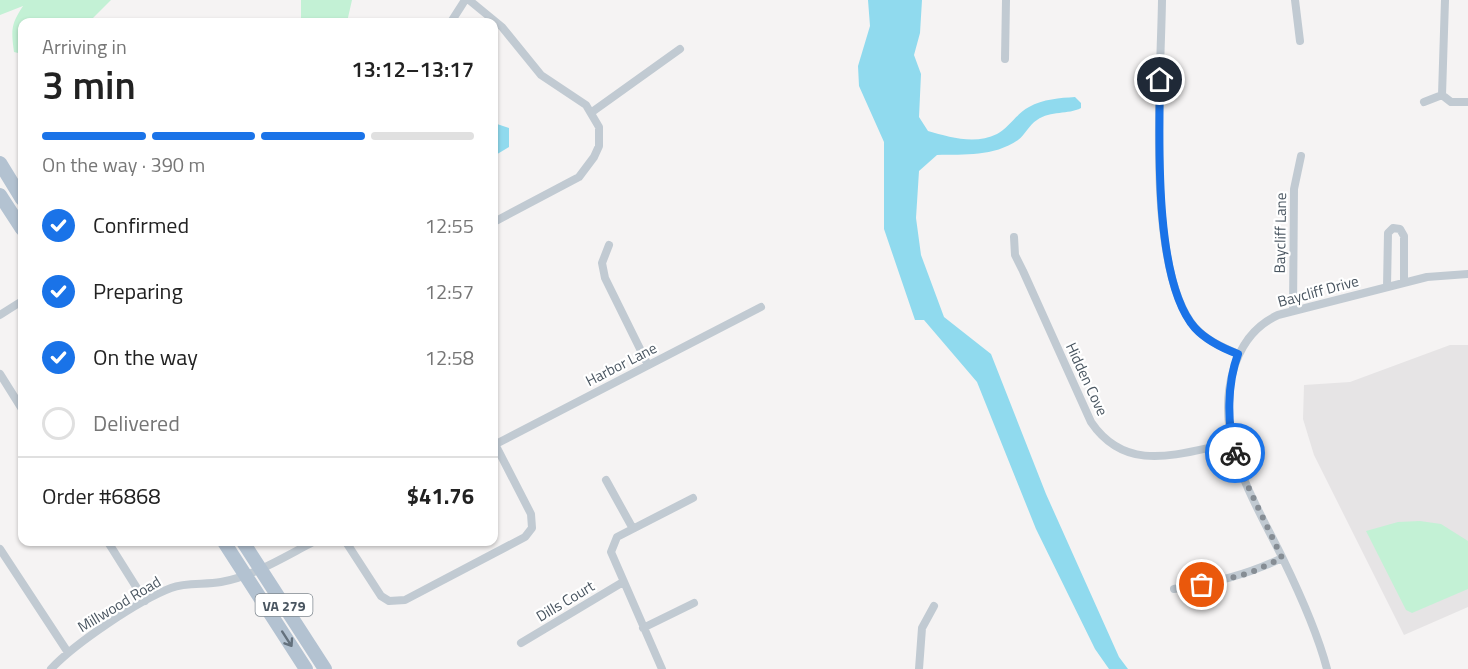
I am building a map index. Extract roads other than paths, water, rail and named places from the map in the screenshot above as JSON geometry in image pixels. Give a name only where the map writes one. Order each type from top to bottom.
[{"type":"main road","points":[[0,163],[18,192]]},
{"type":"main road","points":[[0,195],[18,223]]},
{"type":"main road","name":"VA 279","points":[[227,546],[306,669]]},
{"type":"main road","name":"VA 279","points":[[246,546],[325,669]]},
{"type":"street","points":[[454,18],[467,0],[490,18]]},
{"type":"street","points":[[1005,59],[1006,0]]},
{"type":"street","points":[[1162,0],[1159,168],[1164,228],[1176,289],[1183,310],[1196,328],[1209,340],[1238,354]]},
{"type":"street","points":[[1295,0],[1300,41]]},
{"type":"street","points":[[1442,95],[1445,0]]},
{"type":"street","points":[[498,24],[541,75],[579,98],[592,112],[600,136],[589,167],[579,177],[498,220]]},
{"type":"street","points":[[592,112],[680,49]]},
{"type":"street","points":[[1424,102],[1442,95]]},
{"type":"street","points":[[1442,95],[1451,102],[1468,102]]},
{"type":"street","name":"Baycliff Lane","points":[[1293,311],[1294,189],[1301,156]]},
{"type":"street","points":[[1387,287],[1388,233],[1393,228],[1400,229],[1404,236],[1404,282]]},
{"type":"street","name":"Hidden Cove","points":[[1014,237],[1015,255],[1091,422],[1105,441],[1122,452],[1144,457],[1232,443]]},
{"type":"street","points":[[609,245],[602,263],[605,278],[648,365]]},
{"type":"street","name":"Baycliff Drive","points":[[1327,669],[1312,626],[1244,478],[1232,443],[1232,383],[1238,354],[1248,337],[1262,324],[1293,311],[1404,282],[1435,276],[1468,274]]},
{"type":"street","points":[[0,315],[18,304]]},
{"type":"street","name":"Harbor Lane","points":[[498,443],[761,307]]},
{"type":"street","points":[[0,374],[18,403]]},
{"type":"street","points":[[349,546],[381,596],[395,602],[405,600],[525,537],[532,528],[531,514],[498,452]]},
{"type":"street","points":[[606,480],[632,528]]},
{"type":"street","points":[[662,669],[611,552],[617,537],[693,498]]},
{"type":"street","points":[[111,546],[146,601]]},
{"type":"street","points":[[245,574],[261,569],[305,546]]},
{"type":"street","points":[[0,549],[67,651]]},
{"type":"street","points":[[1174,589],[1231,579],[1282,558]]},
{"type":"street","name":"Millwood Road","points":[[51,669],[67,651],[146,601],[173,587],[223,582],[245,574]]},
{"type":"street","name":"Dills Court","points":[[521,643],[623,582]]},
{"type":"street","points":[[643,628],[694,603]]},
{"type":"street","points":[[919,669],[922,628],[934,606]]},
{"type":"water","points":[[868,0],[922,0],[920,33],[914,55],[921,74],[919,117],[928,131],[962,139],[980,139],[997,134],[1034,104],[1058,98],[1075,97],[1081,103],[1081,108],[1076,110],[1042,117],[1034,122],[1018,140],[999,149],[979,154],[937,155],[919,171],[916,218],[921,255],[944,317],[991,354],[1046,494],[1119,657],[1128,669],[1109,669],[1095,649],[1036,529],[977,382],[924,320],[915,320],[884,229],[884,142],[859,86],[858,66],[870,26]]},
{"type":"water","points":[[498,124],[509,128],[509,147],[498,154]]}]
